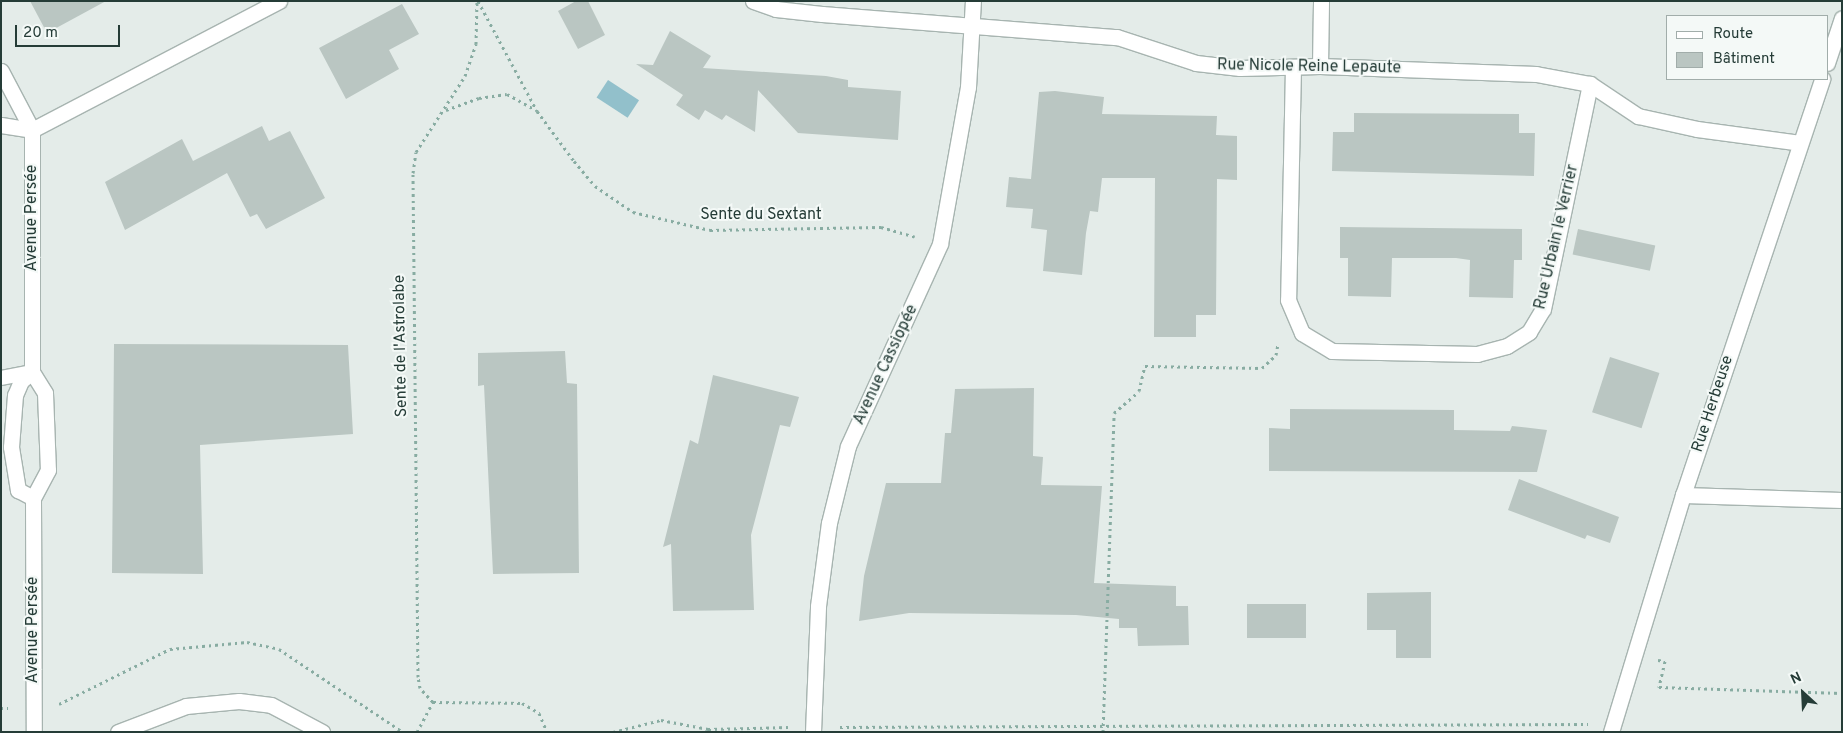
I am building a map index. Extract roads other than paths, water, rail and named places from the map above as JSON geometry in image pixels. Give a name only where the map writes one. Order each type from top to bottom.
[{"type":"street","points":[[1,125],[32,130],[279,1]]},
{"type":"street","name":"Rue Nicole Reine Lepaute","points":[[753,1],[776,9],[972,27],[1117,37],[1196,62],[1240,68],[1320,66],[1536,74],[1590,84],[1638,116],[1697,129],[1800,143]]},
{"type":"street","name":"Avenue Cassiopée","points":[[813,729],[818,606],[829,523],[848,446],[940,244],[956,170],[974,1]]},
{"type":"street","points":[[1320,66],[1321,1]]},
{"type":"street","points":[[1828,60],[1842,18]]},
{"type":"street","name":"Rue Urbain le Verrier","points":[[1293,67],[1288,300],[1302,333],[1332,351],[1477,354],[1507,346],[1530,332],[1543,310],[1590,84]]},
{"type":"street","name":"Avenue Persée","points":[[1,72],[32,130],[32,372],[45,393],[48,470],[33,498],[34,732]]},
{"type":"street","name":"Rue Herbeuse","points":[[1611,732],[1683,494],[1822,80]]},
{"type":"street","points":[[32,372],[21,381],[15,396],[11,447],[18,490],[33,498]]},
{"type":"street","points":[[1683,494],[1842,500]]},
{"type":"street","points":[[118,732],[186,706],[239,701],[270,705],[322,732]]},
{"type":"lane","points":[[1,378],[32,372]]},
{"type":"water","points":[[608,80],[639,100],[628,118],[597,98]]}]
